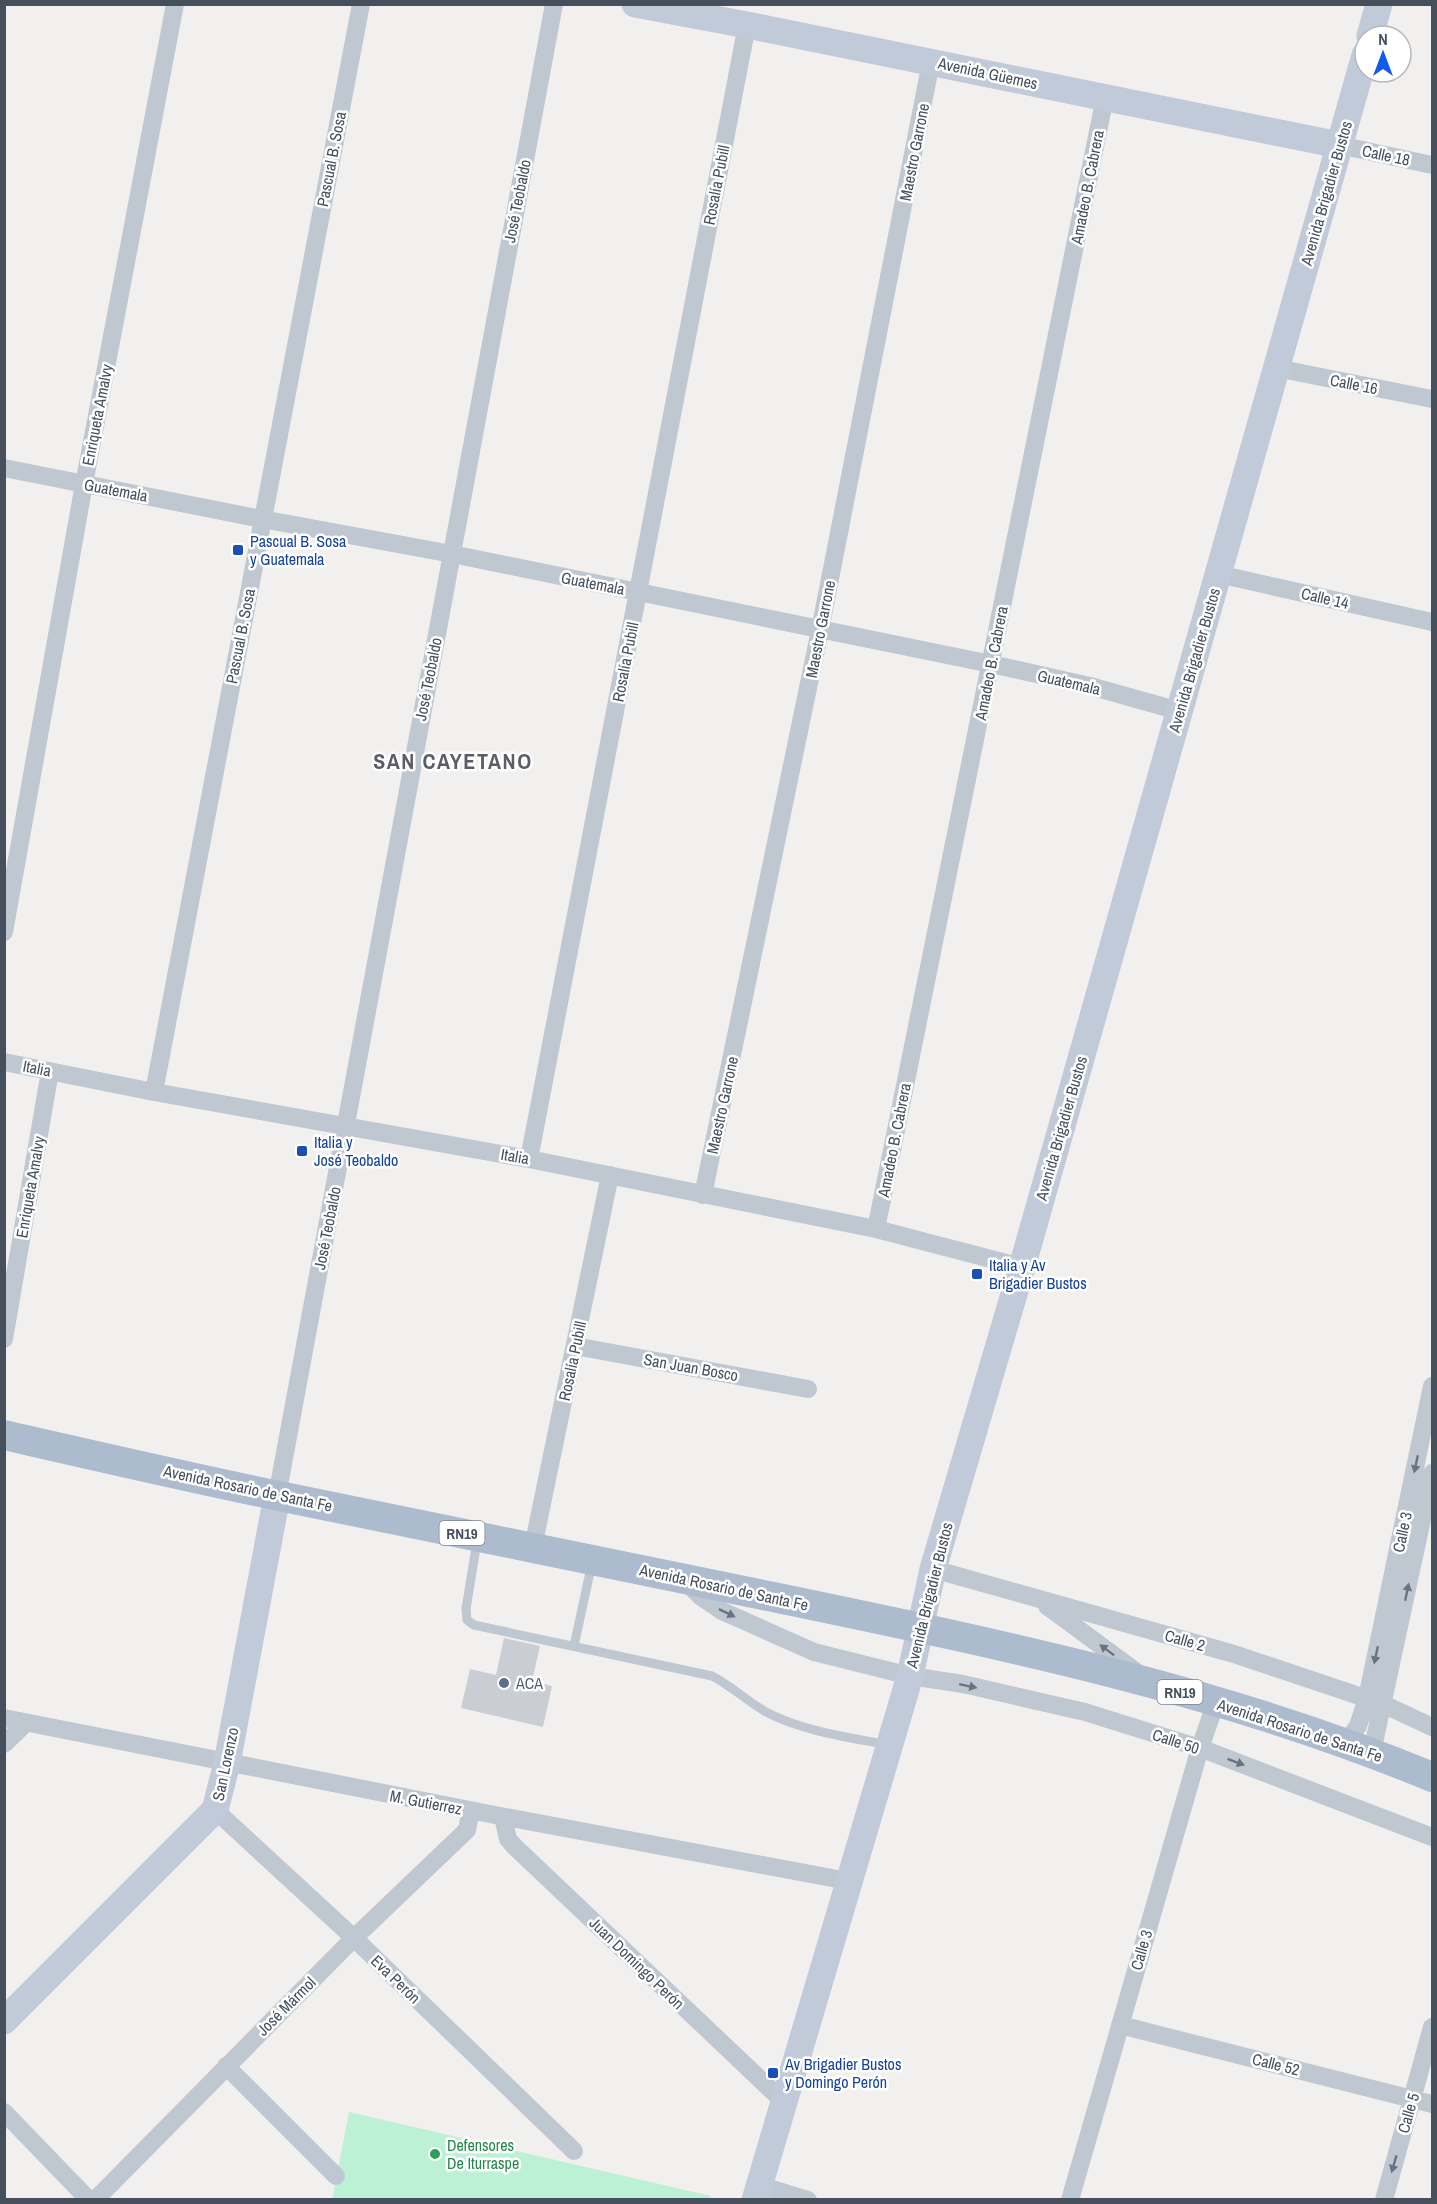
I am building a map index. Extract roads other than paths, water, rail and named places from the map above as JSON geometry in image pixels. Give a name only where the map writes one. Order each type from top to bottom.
[{"type":"main road","name":"Avenida Rosario de Santa Fe","points":[[4,1435],[277,1496],[593,1559],[1076,1663],[1216,1702],[1372,1752],[1432,1777]]},
{"type":"street","name":"Enriqueta Amalvy","points":[[4,932],[84,484],[175,4]]},
{"type":"street","name":"Pascual B. Sosa","points":[[154,1092],[361,4]]},
{"type":"street","name":"José Teobaldo","points":[[277,1496],[554,4]]},
{"type":"street","name":"Avenida Güemes","points":[[635,4],[747,24],[1340,145]]},
{"type":"street","points":[[1373,24],[1379,4]]},
{"type":"street","name":"Rosalía Pubill","points":[[529,1159],[747,24]]},
{"type":"street","name":"Maestro Garrone","points":[[703,1195],[820,630],[931,62]]},
{"type":"street","name":"Avenida Brigadier Bustos","points":[[757,2192],[910,1676],[933,1569],[1022,1267],[1357,84]]},
{"type":"street","name":"Amadeo B. Cabrera","points":[[876,1229],[1105,98]]},
{"type":"street","name":"Calle 18","points":[[1340,145],[1432,165]]},
{"type":"street","name":"Calle 16","points":[[1276,368],[1432,399]]},
{"type":"street","name":"Guatemala","points":[[4,468],[452,554],[991,664],[1090,686],[1179,711]]},
{"type":"street","name":"Calle 14","points":[[1218,574],[1432,621]]},
{"type":"street","name":"Italia","points":[[4,1062],[154,1092],[609,1175],[876,1229],[1022,1267]]},
{"type":"street","name":"Enriqueta Amalvy","points":[[4,1339],[50,1071]]},
{"type":"street","name":"Rosalía Pubill","points":[[533,1547],[609,1175]]},
{"type":"street","name":"San Juan Bosco","points":[[575,1346],[808,1389]]},
{"type":"street","name":"Calle 3","points":[[1418,1538],[1432,1386]]},
{"type":"street","name":"Calle 3","points":[[1372,1752],[1375,1701],[1418,1538],[1432,1473]]},
{"type":"street","name":"San Lorenzo","points":[[4,2021],[215,1810],[277,1496]]},
{"type":"street","name":"Calle 2","points":[[933,1569],[1234,1654],[1375,1701],[1432,1727]]},
{"type":"street","name":"Calle 50","points":[[682,1578],[700,1596],[722,1611],[814,1652],[910,1676],[963,1684],[1085,1712],[1200,1748],[1432,1837]]},
{"type":"street","points":[[1037,1598],[1154,1685]]},
{"type":"street","name":"Calle 3","points":[[1344,1743],[1375,1701]]},
{"type":"street","name":"Calle 3","points":[[1070,2199],[1200,1748],[1216,1702]]},
{"type":"street","name":"M. Gutierrez","points":[[4,1718],[503,1817],[848,1881]]},
{"type":"street","points":[[4,1744],[26,1723]]},
{"type":"street","name":"Eva Perón","points":[[215,1810],[354,1938],[574,2151]]},
{"type":"street","name":"José Mármol","points":[[95,2199],[354,1938],[467,1830],[471,1810]]},
{"type":"street","name":"Juan Domingo Perón","points":[[503,1817],[508,1839],[514,1846],[783,2101]]},
{"type":"street","name":"Calle 52","points":[[1120,2025],[1432,2104]]},
{"type":"street","name":"Calle 5","points":[[1384,2199],[1432,2027]]},
{"type":"street","points":[[226,2066],[336,2176]]},
{"type":"street","points":[[4,2112],[89,2199]]},
{"type":"street","points":[[757,2192],[808,2199]]},
{"type":"lane","points":[[478,1536],[466,1609],[467,1620],[474,1625],[711,1676],[731,1686],[769,1713],[811,1729],[889,1745]]},
{"type":"lane","points":[[574,1646],[593,1559]]},
{"type":"place","name":"Pascual B. Sosa y Guatemala","points":[[238,550]]},
{"type":"place","name":"Italia y José Teobaldo","points":[[302,1151]]},
{"type":"place","name":"Italia y Av Brigadier Bustos","points":[[977,1274]]},
{"type":"place","name":"ACA","points":[[504,1683]]},
{"type":"place","name":"Av Brigadier Bustos y Domingo Perón","points":[[773,2073]]},
{"type":"place","name":"Defensores De Iturraspe","points":[[435,2154]]},
{"type":"district","name":"SAN CAYETANO","points":[[453,761]]}]
